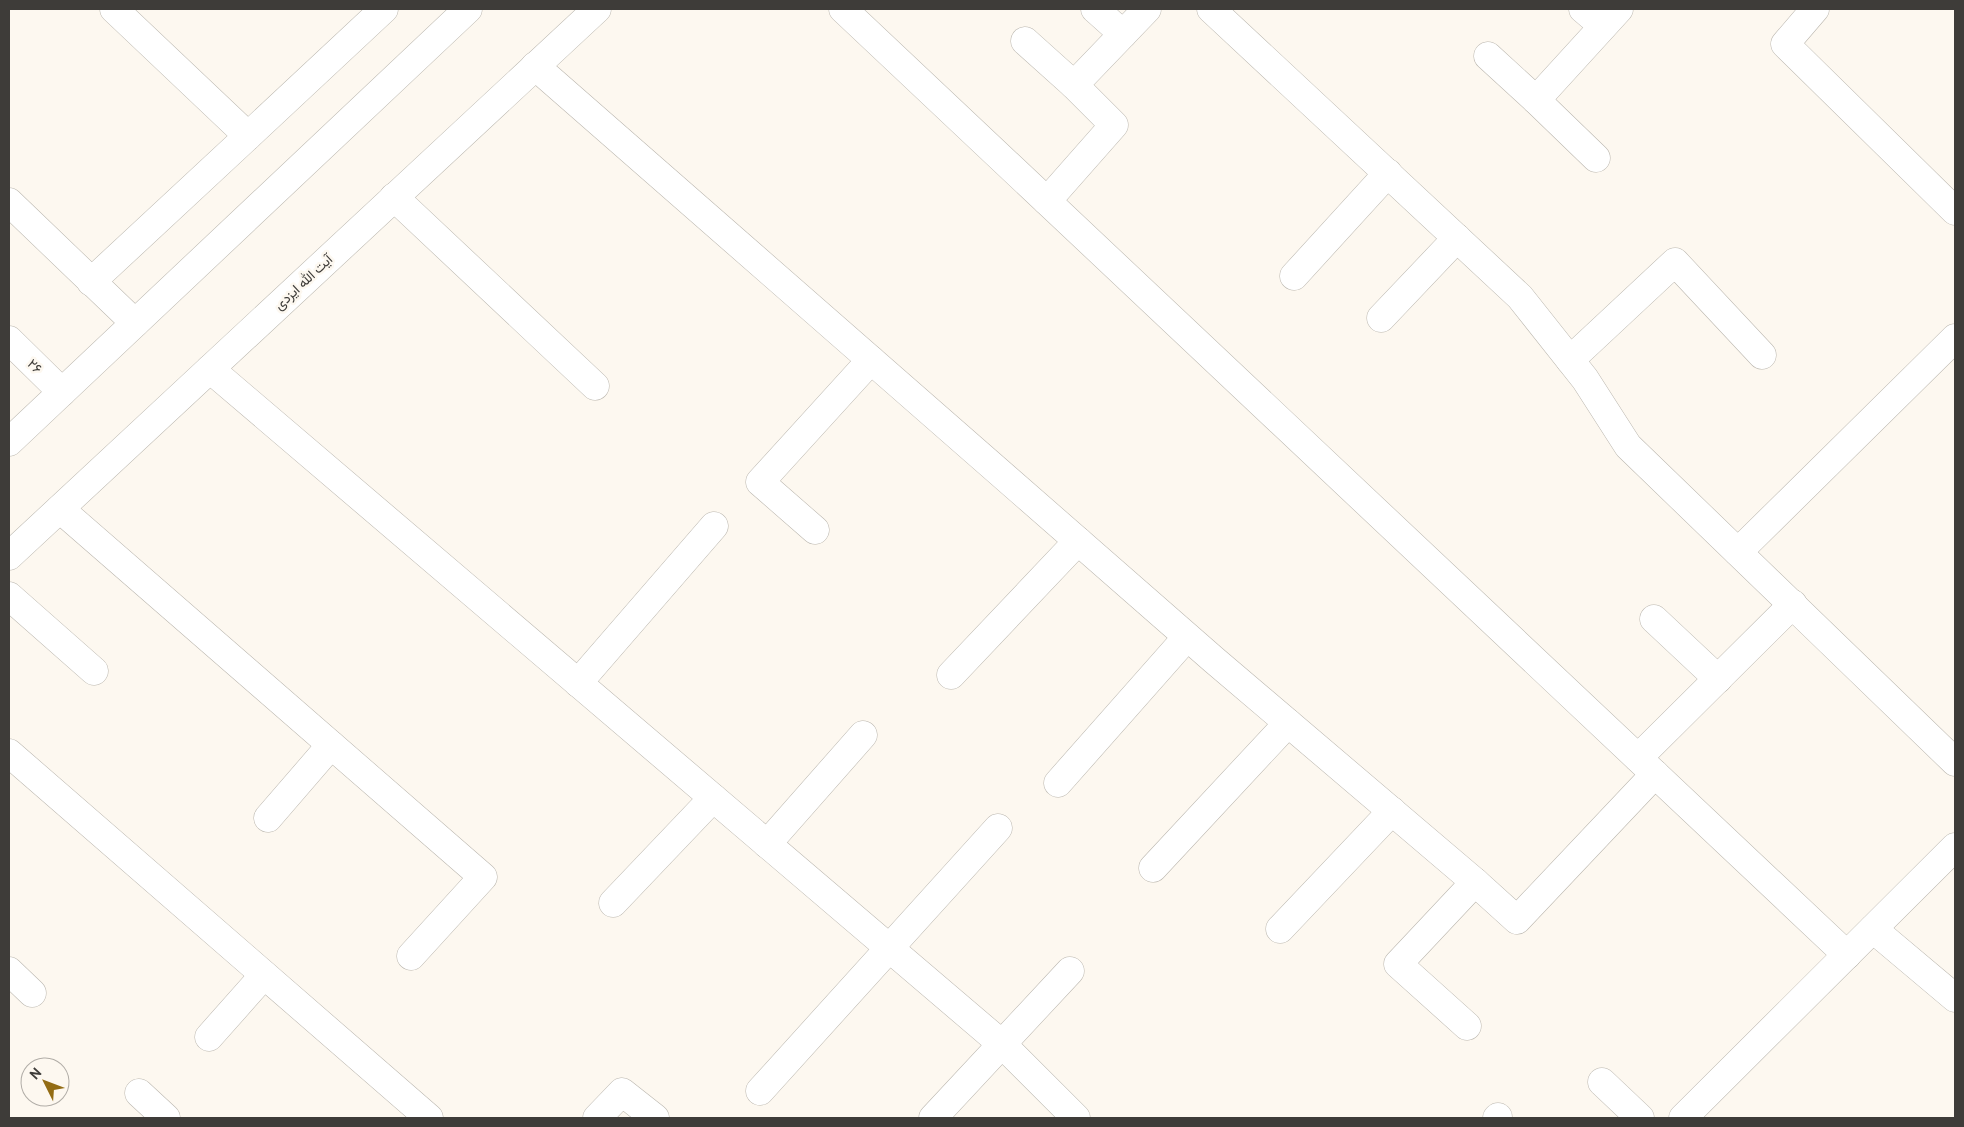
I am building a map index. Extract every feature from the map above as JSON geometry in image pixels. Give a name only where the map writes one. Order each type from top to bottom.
[{"type":"main road","points":[[114,9],[248,136]]},
{"type":"main road","points":[[92,282],[384,9]]},
{"type":"main road","points":[[9,442],[468,9]]},
{"type":"main road","name":"آیت الله ایزدی","points":[[9,556],[597,9]]},
{"type":"main road","points":[[843,9],[1847,955]]},
{"type":"main road","points":[[1095,9],[1123,34]]},
{"type":"main road","points":[[1074,85],[1147,9]]},
{"type":"main road","points":[[1211,9],[1520,297],[1585,379],[1628,446],[1955,762]]},
{"type":"main road","points":[[1536,100],[1611,18],[1582,9]]},
{"type":"main road","points":[[1815,9],[1785,44],[1955,211]]},
{"type":"main road","points":[[1025,41],[1074,85],[1114,125],[1047,201]]},
{"type":"main road","points":[[1488,56],[1596,158]]},
{"type":"main road","points":[[536,66],[1187,637],[1475,882],[1516,920],[1718,679],[1793,604]]},
{"type":"main road","points":[[1294,276],[1388,173]]},
{"type":"main road","points":[[394,197],[595,386]]},
{"type":"main road","points":[[9,202],[135,323]]},
{"type":"main road","points":[[1381,318],[1457,238]]},
{"type":"main road","points":[[1570,360],[1674,262],[1762,355]]},
{"type":"main road","points":[[1738,552],[1955,338]]},
{"type":"main road","name":"۲۶","points":[[9,340],[62,392]]},
{"type":"main road","points":[[815,530],[760,482],[871,360]]},
{"type":"main road","points":[[210,370],[1003,1045],[1076,1118]]},
{"type":"main road","points":[[60,509],[483,878],[411,956]]},
{"type":"main road","points":[[578,683],[714,526]]},
{"type":"main road","points":[[951,675],[1078,541]]},
{"type":"main road","points":[[9,596],[94,670]]},
{"type":"main road","points":[[1654,619],[1718,679]]},
{"type":"main road","points":[[1058,784],[1187,637]]},
{"type":"main road","points":[[1153,868],[1288,723]]},
{"type":"main road","points":[[767,844],[863,735]]},
{"type":"main road","points":[[268,818],[331,745]]},
{"type":"main road","points":[[9,753],[429,1118]]},
{"type":"main road","points":[[613,903],[713,798]]},
{"type":"main road","points":[[1280,929],[1392,811]]},
{"type":"main road","points":[[760,1091],[998,828]]},
{"type":"main road","points":[[1683,1118],[1955,847]]},
{"type":"main road","points":[[1467,1026],[1398,964],[1475,882]]},
{"type":"main road","points":[[1873,929],[1955,998]]},
{"type":"main road","points":[[9,971],[32,993]]},
{"type":"main road","points":[[933,1118],[1070,971]]},
{"type":"main road","points":[[210,1037],[264,975]]},
{"type":"main road","points":[[1602,1082],[1640,1118]]},
{"type":"main road","points":[[596,1118],[622,1092],[655,1118]]},
{"type":"main road","points":[[139,1093],[166,1118]]}]
